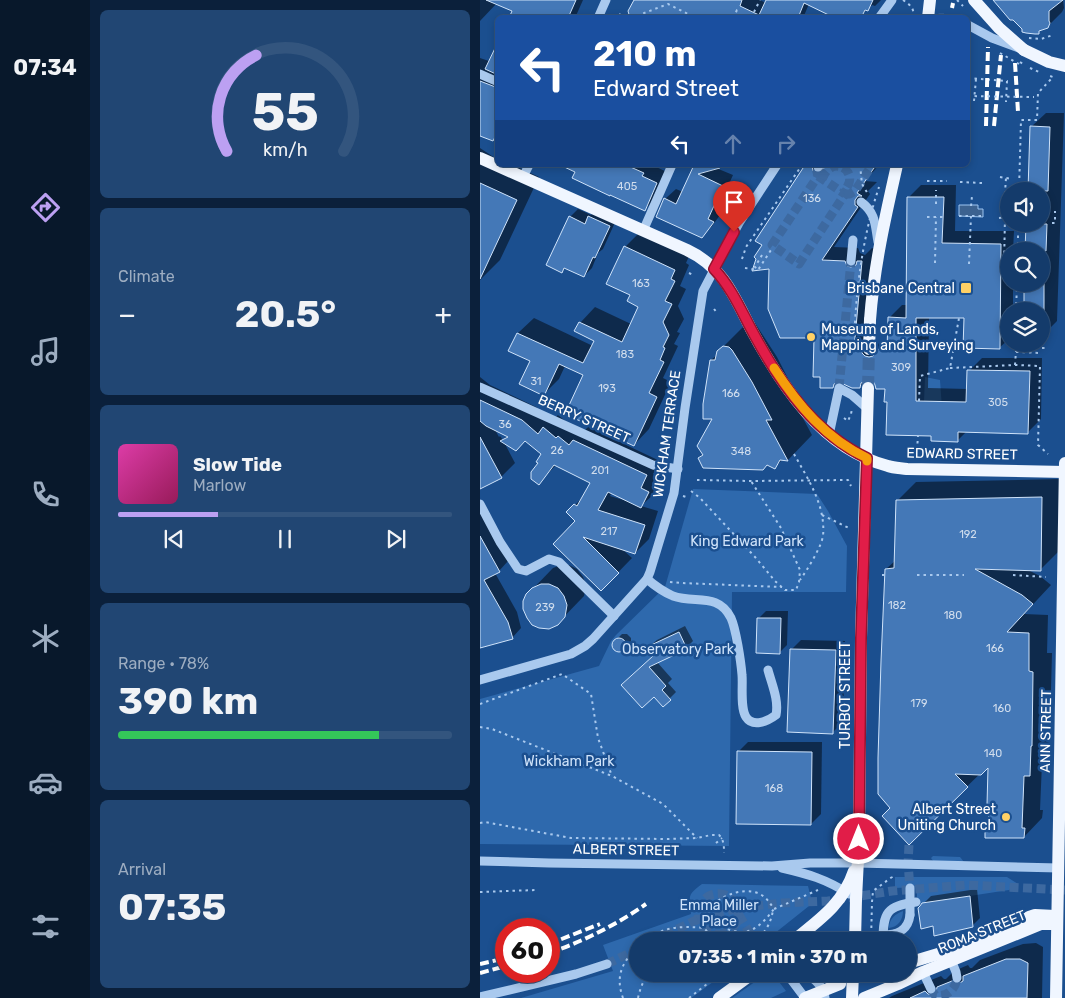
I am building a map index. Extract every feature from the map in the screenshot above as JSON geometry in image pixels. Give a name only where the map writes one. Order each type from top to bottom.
[{"type":"main road","points":[[928,15],[930,0]]},
{"type":"main road","points":[[974,0],[999,28],[1024,50],[1049,62],[1065,66]]},
{"type":"main road","name":"EDWARD STREET","points":[[480,158],[495,162]]},
{"type":"main road","name":"EDWARD STREET","points":[[512,167],[526,171],[643,231],[703,259],[729,287],[760,346],[782,382],[808,414],[829,435],[848,448],[867,458],[890,466],[907,469],[1065,472]]},
{"type":"main road","points":[[869,349],[873,287],[879,247],[897,167]]},
{"type":"main road","name":"TURBOT STREET","points":[[855,932],[868,388]]},
{"type":"main road","name":"ANN STREET","points":[[1056,998],[1057,920],[1062,895],[1059,868],[1065,463]]},
{"type":"main road","points":[[804,932],[833,907],[845,891],[858,860]]},
{"type":"main road","name":"ROMA STREET","points":[[864,998],[923,972],[950,956],[1030,917],[1036,915],[1057,920]]},
{"type":"main road","name":"ROMA STREET","points":[[917,962],[950,956]]},
{"type":"main road","points":[[720,998],[741,982]]},
{"type":"main road","points":[[852,998],[853,982]]},
{"type":"main road","points":[[805,998],[824,994],[840,984]]},
{"type":"street","points":[[599,15],[606,0]]},
{"type":"street","points":[[881,15],[892,0]]},
{"type":"street","points":[[970,26],[992,38],[1024,50]]},
{"type":"street","points":[[480,74],[495,81]]},
{"type":"street","points":[[643,231],[671,167]]},
{"type":"street","name":"WICKHAM TERRACE","points":[[480,680],[571,654],[585,646],[649,576],[674,493],[704,287],[739,223],[776,167]]},
{"type":"street","points":[[861,202],[867,206],[874,216],[879,247]]},
{"type":"street","points":[[851,261],[853,240]]},
{"type":"street","name":"BERRY STREET","points":[[480,387],[653,465],[678,469]]},
{"type":"street","points":[[829,435],[839,388],[852,395],[868,409]]},
{"type":"street","points":[[480,504],[500,542],[518,569],[526,570],[549,559],[559,562],[614,616]]},
{"type":"street","points":[[649,576],[657,587],[672,595],[680,598],[711,601],[720,604],[726,610],[732,620],[740,664],[743,709],[746,717],[754,722],[765,722],[776,715],[778,707],[768,670]]},
{"type":"street","name":"ALBERT STREET","points":[[480,861],[555,864],[772,866],[858,860],[893,864],[1059,868]]},
{"type":"street","name":"ALBERT STREET","points":[[772,866],[817,876],[856,899]]},
{"type":"street","points":[[898,932],[907,925],[910,914],[910,888]]},
{"type":"street","points":[[884,932],[885,920],[891,910],[898,905],[916,902]]},
{"type":"street","points":[[950,956],[957,978]]},
{"type":"street","points":[[480,997],[576,974],[607,964]]},
{"type":"street","points":[[923,972],[931,989]]},
{"type":"street","points":[[793,982],[805,998]]},
{"type":"street","points":[[818,982],[824,994]]},
{"type":"path","points":[[754,12],[760,0]]},
{"type":"path","points":[[903,0],[910,5],[914,15]]},
{"type":"path","points":[[639,15],[668,4],[690,15]]},
{"type":"path","points":[[734,15],[737,10],[740,11]]},
{"type":"path","points":[[1028,37],[1040,39],[1053,35]]},
{"type":"path","points":[[1019,182],[1021,120],[1037,120],[1038,93],[1053,77]]},
{"type":"path","points":[[970,78],[1006,81],[1006,102]]},
{"type":"path","points":[[974,101],[976,79]]},
{"type":"path","points":[[970,96],[1038,97]]},
{"type":"path","points":[[742,259],[746,247],[801,167]]},
{"type":"path","points":[[860,167],[862,184],[873,200]]},
{"type":"path","points":[[1000,177],[1012,179]]},
{"type":"path","points":[[1006,178],[1006,182]]},
{"type":"path","points":[[928,181],[947,181]]},
{"type":"path","points":[[960,182],[982,183]]},
{"type":"path","points":[[936,190],[936,204]]},
{"type":"path","points":[[971,206],[972,196]]},
{"type":"path","points":[[1052,223],[1055,223],[1055,211]]},
{"type":"path","points":[[959,216],[982,216]]},
{"type":"path","points":[[969,264],[971,216]]},
{"type":"path","points":[[926,217],[946,217]]},
{"type":"path","points":[[935,263],[936,217]]},
{"type":"path","points":[[758,270],[771,250]]},
{"type":"path","points":[[758,270],[755,267],[762,255]]},
{"type":"path","points":[[744,268],[758,270]]},
{"type":"path","points":[[689,273],[693,275]]},
{"type":"path","points":[[714,309],[718,314]]},
{"type":"path","points":[[950,368],[959,318]]},
{"type":"path","points":[[1015,366],[1016,352],[1041,353]]},
{"type":"path","points":[[919,401],[920,376],[950,368],[1040,366],[1038,445],[1048,454]]},
{"type":"path","points":[[916,384],[920,385]]},
{"type":"path","points":[[917,450],[918,436]]},
{"type":"path","points":[[691,491],[700,498],[775,581],[785,590],[796,590],[823,538],[822,515],[818,501],[794,454]]},
{"type":"path","points":[[697,480],[848,480],[851,486]]},
{"type":"path","points":[[751,481],[781,528],[800,570],[799,582]]},
{"type":"path","points":[[822,515],[851,529]]},
{"type":"path","points":[[917,575],[964,575]]},
{"type":"path","points":[[1014,575],[1046,577]]},
{"type":"path","points":[[649,576],[681,583],[782,587]]},
{"type":"path","points":[[480,704],[562,674],[591,694],[598,738],[612,776]]},
{"type":"path","points":[[480,727],[492,729],[612,776],[663,804],[697,838]]},
{"type":"path","points":[[480,823],[485,822],[571,838],[668,839],[720,835],[724,846],[724,853]]},
{"type":"path","points":[[716,843],[722,838]]},
{"type":"path","points":[[871,932],[873,891],[892,877],[893,864]]},
{"type":"path","points":[[725,932],[726,928],[742,932],[749,931],[763,922],[774,909],[819,889]]},
{"type":"path","points":[[480,892],[536,890]]},
{"type":"path","points":[[707,932],[704,928],[704,919],[717,902],[727,895],[752,891],[768,900],[774,909],[772,918],[764,932]]},
{"type":"path","points":[[660,932],[672,927],[704,928]]},
{"type":"path","points":[[623,998],[619,979],[622,967],[629,955]]},
{"type":"path","points":[[638,998],[644,982]]},
{"type":"path","points":[[689,998],[710,982]]},
{"type":"green space","points":[[925,377],[940,380],[942,408],[924,401]]},
{"type":"green space","points":[[693,489],[817,494],[847,546],[846,592],[732,592],[729,846],[480,844],[480,699],[599,666],[616,635],[665,587]]},
{"type":"green space","points":[[933,856],[960,857],[964,862],[934,862],[931,858]]},
{"type":"green space","points":[[895,877],[1007,877],[1018,884],[1009,890],[917,904],[917,887],[895,888]]},
{"type":"green space","name":"Emma Miller Place","points":[[702,884],[808,886],[811,898],[809,906],[776,932],[640,932],[691,914],[690,896]]},
{"type":"green space","points":[[903,911],[899,922],[889,928],[893,917]]},
{"type":"green space","name":"Emma Miller Place","points":[[629,936],[629,982],[713,982],[691,998],[521,998],[613,971],[603,945]]},
{"type":"green space","points":[[755,982],[779,982],[786,991],[771,998],[732,998]]},
{"type":"shaded area","points":[[959,205],[978,205],[978,209],[983,209],[983,217],[959,216]]},
{"type":"building","points":[[486,0],[576,0],[569,15],[510,15],[512,11]]},
{"type":"building","points":[[634,0],[742,0],[740,6],[759,15],[629,15],[628,11]]},
{"type":"building","points":[[766,0],[873,0],[868,11],[865,10],[862,15],[829,15],[804,3],[799,15],[759,15]]},
{"type":"building","points":[[993,0],[1063,0],[1049,11],[1050,23],[1048,28],[1039,31],[1039,34],[1035,34],[1022,32],[1022,29],[1013,20],[1010,20]]},
{"type":"building","points":[[495,48],[495,74],[485,69]]},
{"type":"building","points":[[480,81],[495,87],[495,137],[493,141],[480,136]]},
{"type":"building","points":[[1030,126],[1050,127],[1048,182],[1028,182]]},
{"type":"building","points":[[564,167],[630,167],[644,173],[642,176],[657,183],[645,211],[572,178],[575,172]]},
{"type":"building","points":[[693,167],[720,167],[698,174],[723,186],[708,219],[714,222],[702,238],[656,217],[664,198],[676,204]]},
{"type":"building","points":[[804,167],[812,167],[813,171],[817,173],[822,171],[825,167],[875,167],[857,193],[862,196],[858,196],[855,200],[855,205],[858,207],[822,260],[845,261],[847,266],[851,267],[856,265],[857,261],[862,261],[854,349],[861,349],[865,356],[873,356],[877,349],[887,350],[888,317],[906,318],[907,197],[944,197],[942,243],[1000,244],[1000,349],[963,348],[964,318],[916,318],[916,401],[966,402],[967,370],[1030,371],[1028,434],[958,432],[958,442],[931,441],[931,436],[886,435],[887,402],[884,402],[885,389],[876,389],[873,381],[868,380],[861,383],[860,388],[852,388],[839,382],[834,384],[833,388],[820,388],[820,377],[813,377],[814,338],[780,338],[768,309],[769,269],[752,271],[756,259],[754,257],[762,245],[755,241]]},
{"type":"building","points":[[480,183],[517,200],[480,279]]},
{"type":"building","points":[[569,216],[585,224],[588,216],[610,226],[584,277],[564,268],[562,273],[546,265]]},
{"type":"building","points":[[1026,232],[1047,232],[1046,242],[1025,242]]},
{"type":"building","points":[[624,246],[675,270],[671,279],[675,281],[665,301],[672,304],[663,322],[669,335],[663,347],[665,348],[660,360],[664,362],[649,393],[657,397],[634,446],[565,414],[583,375],[559,364],[544,396],[519,384],[530,361],[508,351],[517,333],[583,363],[594,341],[574,331],[579,322],[622,342],[638,307],[627,301],[630,295],[606,284]]},
{"type":"building","points":[[1024,292],[1044,292],[1044,302],[1024,302]]},
{"type":"building","points":[[723,346],[729,347],[732,350],[772,420],[766,420],[788,461],[780,460],[775,469],[767,465],[763,470],[703,468],[698,458],[703,455],[697,446],[712,419],[703,419],[703,404],[710,360],[715,360],[717,351]]},
{"type":"building","points":[[480,400],[522,420],[538,434],[543,427],[556,438],[558,436],[569,445],[573,440],[647,475],[641,488],[649,492],[641,508],[608,492],[598,510],[645,525],[635,554],[583,537],[619,573],[601,591],[553,544],[575,521],[566,512],[574,504],[577,506],[590,483],[554,465],[539,485],[531,479],[531,472],[538,463],[536,462],[541,454],[525,441],[516,451],[500,441],[508,437],[480,421]]},
{"type":"building","points":[[480,437],[502,478],[480,489]]},
{"type":"building","points":[[1042,497],[1041,571],[975,569],[1022,595],[1033,604],[1007,632],[1029,633],[1029,671],[1033,672],[1030,776],[1024,776],[1022,828],[1025,828],[1024,838],[985,838],[985,828],[988,828],[989,806],[987,805],[988,768],[981,775],[955,774],[968,787],[909,845],[882,816],[890,808],[878,794],[885,569],[894,568],[896,500]]},
{"type":"building","points":[[480,536],[500,572],[484,580],[508,622],[513,639],[480,648]]},
{"type":"building","points":[[541,584],[549,584],[558,588],[564,596],[567,605],[565,617],[558,625],[549,629],[532,625],[523,609],[523,601],[526,594],[532,588]]},
{"type":"building","points":[[757,618],[781,618],[780,654],[756,653]]},
{"type":"building","points":[[679,632],[687,649],[649,667],[666,686],[662,690],[671,700],[663,707],[654,697],[642,708],[621,685],[653,656],[649,646]]},
{"type":"building","points":[[616,638],[622,638],[626,645],[622,652],[616,652],[612,648],[612,642]]},
{"type":"building","points":[[790,649],[836,650],[833,734],[787,732]]},
{"type":"building","points":[[737,751],[812,752],[811,825],[736,824]]},
{"type":"building","points":[[970,896],[973,927],[934,936],[933,926],[921,929],[918,908],[922,903]]},
{"type":"building","points":[[1006,959],[1020,959],[1028,963],[1027,998],[910,998],[925,991],[933,995],[937,987],[952,981],[954,984],[958,984],[963,981],[963,976]]},
{"type":"tunnel","points":[[818,167],[818,176],[772,245],[799,264],[845,194],[818,176]]},
{"type":"tunnel","points":[[822,179],[827,171],[833,167]]},
{"type":"tunnel","points":[[841,167],[847,171],[850,179],[843,193]]},
{"type":"tunnel","points":[[845,194],[855,191],[871,167]]},
{"type":"tunnel","points":[[839,388],[851,261]]},
{"type":"tunnel","points":[[868,388],[869,349]]},
{"type":"tunnel","points":[[909,845],[910,888]]},
{"type":"tunnel","points":[[671,932],[698,919],[738,908],[782,903],[828,901],[892,891],[966,885],[1065,890]]},
{"type":"tunnel","points":[[709,932],[701,925],[698,916],[699,909],[707,897],[720,894],[728,896],[738,908],[736,924],[725,932]]},
{"type":"tunnel","points":[[739,915],[749,932]]},
{"type":"tunnel","points":[[607,964],[629,953]]},
{"type":"tunnel","points":[[931,989],[935,995],[947,994],[955,986],[957,978]]},
{"type":"railway","points":[[952,8],[953,3]]},
{"type":"railway","points":[[986,126],[988,47]]},
{"type":"railway","points":[[994,126],[1001,55]]},
{"type":"railway","points":[[1015,63],[1018,112]]},
{"type":"railway","points":[[560,949],[599,932],[646,904]]},
{"type":"railway","points":[[560,940],[600,924]]},
{"type":"railway","points":[[480,964],[495,961]]},
{"type":"railway","points":[[480,973],[495,969]]},
{"type":"slow traffic","points":[[774,368],[782,382],[818,425],[841,444],[867,458],[867,461]]},
{"type":"place","name":"Brisbane Central","points":[[966,288]]},
{"type":"place","name":"Museum of Lands, Mapping and Surveying","points":[[811,337]]},
{"type":"place","name":"Albert Street Uniting Church","points":[[1006,817]]},
{"type":"route","points":[[734,232],[714,269],[729,287],[760,346],[782,382],[818,425],[829,435],[867,458],[861,638],[859,839]]},
{"type":"park label","name":"King Edward Park","points":[[747,541]]},
{"type":"park label","name":"Observatory Park","points":[[678,649]]},
{"type":"park label","name":"Wickham Park","points":[[569,761]]}]
